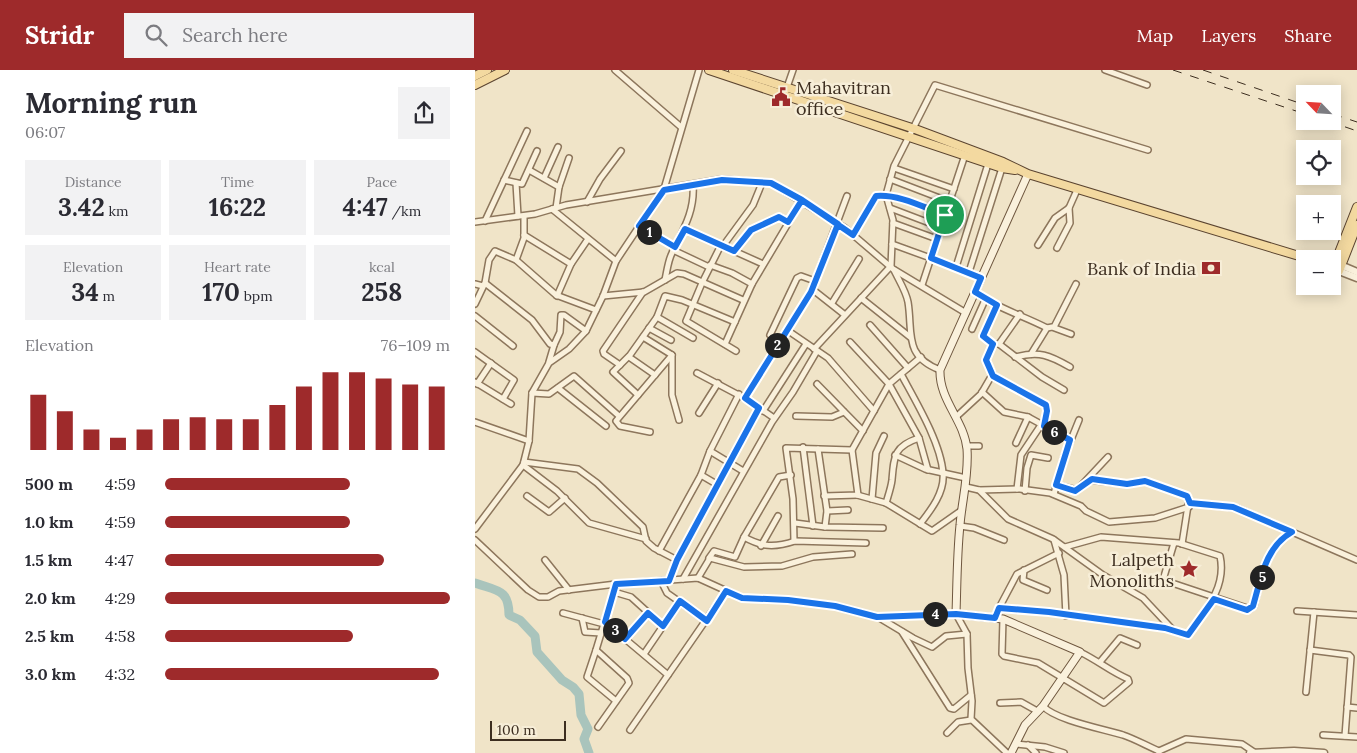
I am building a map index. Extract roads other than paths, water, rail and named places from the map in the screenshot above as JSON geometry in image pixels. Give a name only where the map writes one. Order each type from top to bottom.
[{"type":"main road","points":[[475,76],[487,70]]},
{"type":"main road","points":[[475,85],[505,70]]},
{"type":"main road","points":[[709,70],[915,129],[1003,162],[1028,174],[1296,255]]},
{"type":"main road","points":[[733,70],[785,92],[911,137],[988,164],[1017,170]]},
{"type":"main road","points":[[1011,753],[1025,725],[1040,708],[1080,652],[1003,619],[956,614],[960,526],[966,487],[967,446],[956,417],[945,397],[940,382],[940,370],[1028,174]]},
{"type":"main road","points":[[1341,251],[1357,207]]},
{"type":"main road","points":[[1341,256],[1357,225]]},
{"type":"street","points":[[615,70],[681,127]]},
{"type":"street","points":[[549,363],[569,349],[586,331],[603,296],[616,261],[664,190],[699,70]]},
{"type":"street","points":[[785,92],[793,70]]},
{"type":"street","points":[[1105,70],[1147,85]]},
{"type":"street","points":[[909,337],[908,300],[892,268],[893,223],[885,195],[894,168],[915,129],[932,89],[937,85],[1148,150]]},
{"type":"street","points":[[485,221],[527,131]]},
{"type":"street","points":[[544,178],[558,147]]},
{"type":"street","points":[[504,180],[522,184],[537,151]]},
{"type":"street","points":[[587,202],[600,179],[621,151]]},
{"type":"street","points":[[922,285],[965,155]]},
{"type":"street","points":[[554,208],[569,158]]},
{"type":"street","points":[[956,267],[988,164]]},
{"type":"street","points":[[894,168],[953,189]]},
{"type":"street","points":[[969,272],[1002,168]]},
{"type":"street","points":[[529,170],[559,187]]},
{"type":"street","points":[[890,179],[950,202]]},
{"type":"street","points":[[475,222],[521,216],[587,202],[722,180],[771,183],[802,200],[838,224],[892,268],[966,313]]},
{"type":"street","points":[[736,351],[687,322],[710,266],[722,246],[753,205],[762,183]]},
{"type":"street","points":[[516,184],[524,234],[516,260]]},
{"type":"street","points":[[665,280],[674,249],[685,229],[694,198],[693,185]]},
{"type":"street","points":[[1038,244],[1055,218],[1069,208],[1077,190]]},
{"type":"street","points":[[853,235],[874,196],[885,195],[945,215]]},
{"type":"street","points":[[745,398],[812,289],[847,196]]},
{"type":"street","points":[[725,344],[743,300],[802,200]]},
{"type":"street","points":[[554,208],[616,261]]},
{"type":"street","points":[[889,208],[940,227]]},
{"type":"street","points":[[1057,248],[1071,221],[1069,208]]},
{"type":"street","points":[[734,251],[752,229],[779,217],[788,222]]},
{"type":"street","points":[[893,223],[937,240]]},
{"type":"street","points":[[639,226],[674,249],[752,284]]},
{"type":"street","points":[[685,229],[763,264]]},
{"type":"street","points":[[524,234],[571,264]]},
{"type":"street","points":[[557,296],[571,264],[588,239]]},
{"type":"street","points":[[892,244],[981,278]]},
{"type":"street","points":[[475,304],[484,285],[489,260],[494,252],[516,260],[557,296],[596,310]]},
{"type":"street","points":[[832,304],[859,259]]},
{"type":"street","points":[[683,579],[743,471],[774,418],[793,392],[816,350],[845,315],[892,268]]},
{"type":"street","points":[[1341,268],[1357,272]]},
{"type":"street","points":[[1341,270],[1357,278]]},
{"type":"street","points":[[603,296],[644,292],[677,273],[684,274],[743,300]]},
{"type":"street","points":[[770,335],[797,278],[801,276],[815,281]]},
{"type":"street","points":[[475,284],[484,285],[531,318],[549,344],[554,345]]},
{"type":"street","points":[[1054,327],[1076,284]]},
{"type":"street","points":[[812,289],[845,315]]},
{"type":"street","points":[[620,365],[603,354],[603,351],[644,292]]},
{"type":"street","points":[[975,292],[985,300],[1020,314],[1047,328],[1054,327],[1071,334]]},
{"type":"street","points":[[638,395],[614,374],[614,371],[629,357],[657,317],[666,295],[735,322]]},
{"type":"street","points":[[861,298],[909,337],[921,357],[931,367],[940,370]]},
{"type":"street","points":[[972,329],[985,300]]},
{"type":"street","points":[[997,305],[983,336],[1064,390]]},
{"type":"street","points":[[1017,489],[1021,455],[1043,426],[1047,411],[1046,405],[992,375],[986,360],[1020,314]]},
{"type":"street","points":[[475,529],[523,463],[529,441],[532,393],[549,363],[560,332],[561,315],[586,331]]},
{"type":"street","points":[[475,316],[513,346]]},
{"type":"street","points":[[657,317],[693,338]]},
{"type":"street","points":[[869,325],[908,368]]},
{"type":"street","points":[[649,328],[671,340]]},
{"type":"street","points":[[1031,354],[1047,328]]},
{"type":"street","points":[[787,330],[828,358],[874,411]]},
{"type":"street","points":[[643,337],[672,355]]},
{"type":"street","points":[[849,342],[889,384],[919,438],[928,470]]},
{"type":"street","points":[[669,581],[677,560],[718,484],[761,410],[806,344]]},
{"type":"street","points":[[475,352],[514,380],[503,399]]},
{"type":"street","points":[[1015,357],[1031,354],[1049,355],[1070,367]]},
{"type":"street","points":[[650,432],[620,426],[616,421],[672,355]]},
{"type":"street","points":[[672,355],[673,395],[679,420]]},
{"type":"street","points":[[629,357],[655,375]]},
{"type":"street","points":[[857,496],[852,450],[889,384],[921,357]]},
{"type":"street","points":[[491,363],[476,383],[511,404]]},
{"type":"street","points":[[697,372],[739,394],[774,418]]},
{"type":"street","points":[[901,374],[932,434],[944,473],[935,505],[920,524]]},
{"type":"street","points":[[956,417],[982,392],[992,375]]},
{"type":"street","points":[[532,393],[547,395],[572,377],[576,377],[619,416]]},
{"type":"street","points":[[699,413],[718,383]]},
{"type":"street","points":[[817,384],[863,431]]},
{"type":"street","points":[[558,388],[606,426]]},
{"type":"street","points":[[982,392],[1004,412],[1028,417],[1070,440]]},
{"type":"street","points":[[659,551],[701,475],[710,452],[739,394]]},
{"type":"street","points":[[796,416],[832,416],[844,412]]},
{"type":"street","points":[[1016,443],[1028,417]]},
{"type":"street","points":[[1052,494],[1070,440],[1079,420]]},
{"type":"street","points":[[475,422],[529,441]]},
{"type":"street","points":[[872,500],[876,453],[884,436]]},
{"type":"street","points":[[885,503],[892,481],[895,455],[906,442],[919,438]]},
{"type":"street","points":[[967,446],[979,446]]},
{"type":"street","points":[[793,541],[795,523],[791,475],[786,448],[803,447],[852,450]]},
{"type":"street","points":[[803,447],[813,526]]},
{"type":"street","points":[[818,449],[827,511],[825,527]]},
{"type":"street","points":[[710,452],[743,471]]},
{"type":"street","points":[[895,455],[928,470],[966,478]]},
{"type":"street","points":[[1025,491],[1027,468],[1031,455],[1048,458]]},
{"type":"street","points":[[1056,485],[1075,491],[1089,480],[1108,457]]},
{"type":"street","points":[[523,463],[565,498],[589,523],[646,539],[659,551],[677,560]]},
{"type":"street","points":[[523,463],[577,469],[597,483],[643,527],[646,539]]},
{"type":"street","points":[[701,475],[718,484]]},
{"type":"street","points":[[698,578],[714,551],[735,557],[744,537],[779,477],[791,475]]},
{"type":"street","points":[[1089,480],[1127,484],[1145,481],[1187,496],[1189,505],[1182,544]]},
{"type":"street","points":[[966,487],[979,490],[1017,489],[1052,494],[1111,522],[1155,518],[1189,505],[1233,507],[1357,560]]},
{"type":"street","points":[[979,490],[1008,519],[1053,539],[1103,576],[1143,598],[1174,631]]},
{"type":"street","points":[[527,496],[549,512],[565,498]]},
{"type":"street","points":[[824,496],[857,496],[885,503],[929,530],[935,530],[962,510]]},
{"type":"street","points":[[827,511],[848,510]]},
{"type":"street","points":[[761,546],[778,516]]},
{"type":"street","points":[[795,523],[825,527],[883,528]]},
{"type":"street","points":[[960,526],[974,528],[1004,540]]},
{"type":"street","points":[[1174,542],[1163,580],[1247,610],[1252,608],[1267,558],[1281,538],[1292,532]]},
{"type":"street","points":[[744,537],[761,546],[793,541],[821,540],[866,544]]},
{"type":"street","points":[[999,608],[1049,612],[1174,631],[1188,635],[1214,599],[1222,566],[1220,556],[1174,542],[1098,537],[1065,547]]},
{"type":"street","points":[[1053,539],[1059,553],[1064,575],[1066,616]]},
{"type":"street","points":[[475,540],[528,590],[539,597],[548,597],[559,591],[616,584],[698,578],[742,598],[788,600],[835,606],[877,617],[902,632],[932,646],[946,636],[967,634]]},
{"type":"street","points":[[995,618],[1017,574],[1059,553]]},
{"type":"street","points":[[709,558],[744,567],[782,566],[813,557],[851,554]]},
{"type":"street","points":[[545,560],[569,590]]},
{"type":"street","points":[[1024,570],[1023,580],[1047,590]]},
{"type":"street","points":[[661,582],[665,592],[707,621]]},
{"type":"street","points":[[616,584],[587,677],[616,701]]},
{"type":"street","points":[[630,730],[726,591]]},
{"type":"street","points":[[614,592],[629,596],[663,626]]},
{"type":"street","points":[[644,654],[680,601]]},
{"type":"street","points":[[1297,611],[1357,615]]},
{"type":"street","points":[[1306,692],[1314,612]]},
{"type":"street","points":[[563,613],[604,623],[668,675]]},
{"type":"street","points":[[625,639],[648,613]]},
{"type":"street","points":[[877,617],[956,614],[967,634],[967,668],[971,695],[971,720],[1007,753]]},
{"type":"street","points":[[582,618],[585,632],[601,633]]},
{"type":"street","points":[[1003,619],[1002,656],[1038,663],[1104,703],[1129,681],[1100,662],[1080,652]]},
{"type":"street","points":[[902,632],[950,708],[954,709],[971,695]]},
{"type":"street","points":[[1100,662],[1120,638],[1137,645]]},
{"type":"street","points":[[596,650],[629,681],[628,686],[598,727]]},
{"type":"street","points":[[1311,650],[1350,656],[1345,736]]},
{"type":"street","points":[[1000,703],[1021,702],[1066,719],[1124,736],[1159,752],[1186,739],[1242,744],[1252,753],[1294,751],[1324,753]]},
{"type":"street","points":[[1347,707],[1357,708]]},
{"type":"street","points":[[947,733],[957,722],[971,720]]},
{"type":"street","points":[[1323,735],[1357,737]]},
{"type":"street","points":[[1016,744],[1045,747],[1063,753]]},
{"type":"street","points":[[1028,745],[1036,753]]},
{"type":"waterway","points":[[475,583],[500,592],[504,596],[507,600],[509,615],[520,620],[535,636],[537,652],[562,680],[573,687],[579,694],[581,715],[588,729],[584,739],[589,753]]},
{"type":"railway","points":[[1173,70],[1296,111]]},
{"type":"railway","points":[[1203,70],[1296,102]]},
{"type":"railway","points":[[1341,117],[1357,122]]},
{"type":"railway","points":[[1341,125],[1357,131]]},
{"type":"place","name":"Mahavitran office","points":[[781,97]]},
{"type":"place","name":"Bank of India","points":[[1211,268]]},
{"type":"place","name":"Lalpeth Monoliths","points":[[1189,569]]}]
